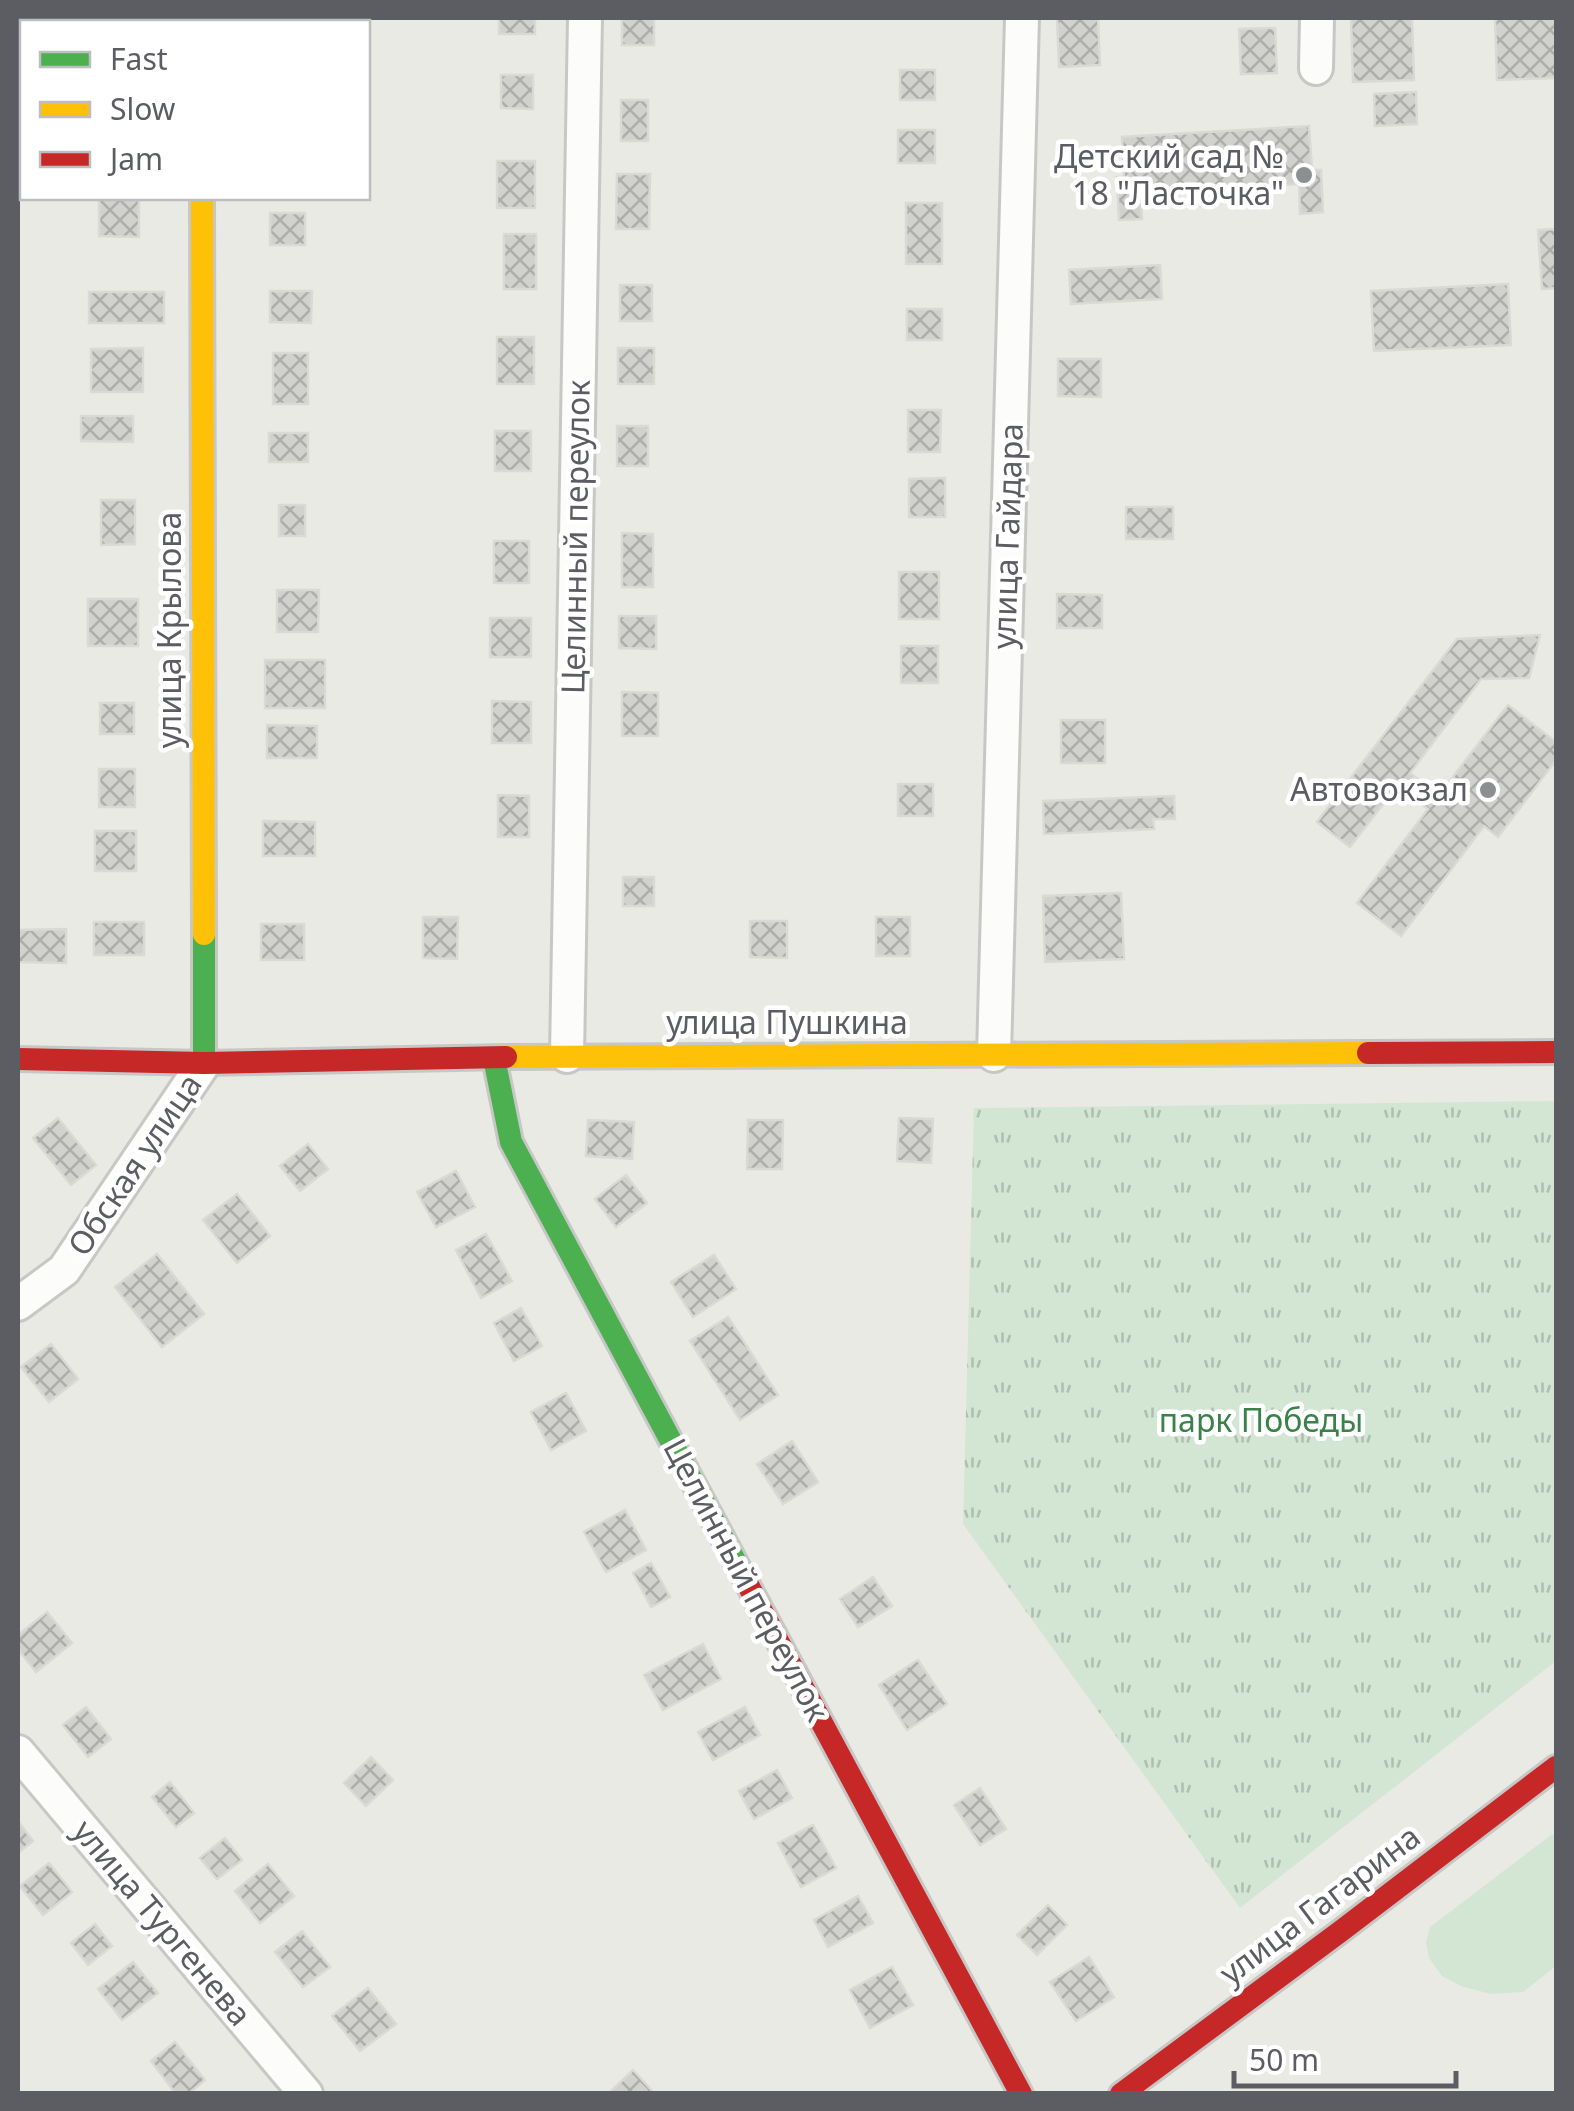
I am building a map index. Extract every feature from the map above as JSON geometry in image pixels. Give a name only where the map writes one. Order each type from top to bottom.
[{"type":"street","name":"Целинный переулок","points":[[567,1056],[585,18]]},
{"type":"street","name":"улица Гайдара","points":[[994,1055],[1022,18]]},
{"type":"street","points":[[1316,68],[1317,18]]},
{"type":"street","name":"улица Крылова","points":[[202,200],[204,1063]]},
{"type":"street","name":"улица Пушкина","points":[[18,1059],[204,1063],[567,1056],[1556,1052]]},
{"type":"street","name":"Целинный переулок","points":[[494,1058],[511,1142],[1021,2094]]},
{"type":"street","name":"Обская улица","points":[[18,1304],[64,1270],[204,1063]]},
{"type":"street","name":"улица Тургенева","points":[[18,1752],[306,2094]]},
{"type":"street","name":"улица Гагарина","points":[[1121,2094],[1556,1767]]},
{"type":"green space","name":"парк Победы","points":[[1556,1101],[1556,1661],[1240,1908],[963,1524],[974,1108]]},
{"type":"green space","points":[[1556,1835],[1556,1966],[1523,1992],[1491,1994],[1463,1987],[1442,1976],[1429,1958],[1426,1942],[1430,1927]]},
{"type":"building","points":[[95,18],[140,18],[140,20]]},
{"type":"building","points":[[499,18],[535,18],[535,34],[499,34]]},
{"type":"building","points":[[622,18],[654,18],[654,45],[622,45]]},
{"type":"building","points":[[1057,18],[1098,18],[1100,65],[1059,67]]},
{"type":"building","points":[[1351,18],[1412,18],[1414,80],[1353,82]]},
{"type":"building","points":[[1495,18],[1555,18],[1556,78],[1497,80]]},
{"type":"building","points":[[1275,28],[1277,73],[1241,74],[1239,29]]},
{"type":"building","points":[[900,70],[935,70],[935,100],[900,100]]},
{"type":"building","points":[[501,75],[533,75],[533,109],[501,108]]},
{"type":"building","points":[[1416,92],[1417,124],[1375,126],[1374,94]]},
{"type":"building","points":[[621,100],[648,100],[648,141],[621,141]]},
{"type":"building","points":[[1309,126],[1312,170],[1321,170],[1323,212],[1300,214],[1299,184],[1140,193],[1142,219],[1119,220],[1117,177],[1124,177],[1122,137]]},
{"type":"building","points":[[898,130],[935,130],[935,163],[898,163]]},
{"type":"building","points":[[497,161],[535,161],[535,208],[497,208]]},
{"type":"building","points":[[617,174],[650,174],[649,229],[616,229]]},
{"type":"building","points":[[99,200],[139,200],[139,237],[99,236]]},
{"type":"building","points":[[906,203],[942,203],[942,264],[906,264]]},
{"type":"building","points":[[270,213],[305,213],[305,245],[270,245]]},
{"type":"building","points":[[1556,229],[1556,288],[1542,289],[1538,230]]},
{"type":"building","points":[[504,234],[536,234],[536,289],[504,289]]},
{"type":"building","points":[[1160,265],[1162,299],[1071,304],[1069,270]]},
{"type":"building","points":[[1508,284],[1511,345],[1374,351],[1371,291]]},
{"type":"building","points":[[620,285],[652,285],[652,321],[620,321]]},
{"type":"building","points":[[270,291],[312,291],[311,323],[270,322]]},
{"type":"building","points":[[89,292],[164,292],[164,323],[89,323]]},
{"type":"building","points":[[907,309],[942,309],[942,340],[907,340]]},
{"type":"building","points":[[497,337],[534,337],[534,384],[497,384]]},
{"type":"building","points":[[143,348],[143,392],[91,392],[91,349]]},
{"type":"building","points":[[618,348],[654,348],[654,384],[618,384]]},
{"type":"building","points":[[273,353],[308,353],[308,404],[273,404]]},
{"type":"building","points":[[1058,359],[1101,359],[1101,397],[1058,396]]},
{"type":"building","points":[[908,410],[941,410],[940,452],[908,452]]},
{"type":"building","points":[[81,416],[133,416],[133,442],[81,441]]},
{"type":"building","points":[[617,426],[648,426],[648,466],[617,466]]},
{"type":"building","points":[[495,431],[531,431],[531,471],[495,471]]},
{"type":"building","points":[[269,433],[308,433],[308,462],[269,462]]},
{"type":"building","points":[[945,478],[945,517],[909,517],[909,479]]},
{"type":"building","points":[[101,500],[135,500],[135,544],[101,545]]},
{"type":"building","points":[[279,505],[305,505],[305,536],[279,536]]},
{"type":"building","points":[[1126,507],[1173,507],[1173,539],[1126,539]]},
{"type":"building","points":[[622,533],[653,534],[653,587],[622,587]]},
{"type":"building","points":[[494,541],[529,541],[529,583],[494,583]]},
{"type":"building","points":[[899,572],[939,572],[939,619],[899,619]]},
{"type":"building","points":[[277,590],[319,590],[318,632],[277,632]]},
{"type":"building","points":[[1057,594],[1102,595],[1102,628],[1057,628]]},
{"type":"building","points":[[88,599],[138,599],[138,646],[88,646]]},
{"type":"building","points":[[619,616],[656,616],[656,649],[619,648]]},
{"type":"building","points":[[490,618],[531,618],[531,657],[490,657]]},
{"type":"building","name":"Автовокзал","points":[[1540,635],[1529,678],[1481,679],[1410,773],[1439,795],[1508,705],[1556,742],[1556,760],[1498,837],[1484,826],[1401,936],[1357,903],[1428,809],[1397,786],[1350,847],[1317,822],[1457,639]]},
{"type":"building","points":[[901,646],[938,646],[938,683],[901,683]]},
{"type":"building","points":[[265,660],[325,660],[325,708],[265,708]]},
{"type":"building","points":[[622,692],[658,693],[658,736],[622,736]]},
{"type":"building","points":[[492,701],[531,702],[531,743],[492,743]]},
{"type":"building","points":[[100,703],[134,703],[134,734],[100,734]]},
{"type":"building","points":[[1061,720],[1105,720],[1105,763],[1061,763]]},
{"type":"building","points":[[267,725],[317,726],[317,758],[267,758]]},
{"type":"building","points":[[99,769],[135,769],[135,807],[99,807]]},
{"type":"building","points":[[898,784],[933,784],[933,816],[898,816]]},
{"type":"building","points":[[498,795],[529,796],[529,837],[498,837]]},
{"type":"building","points":[[1174,796],[1175,819],[1153,819],[1154,829],[1044,834],[1043,801]]},
{"type":"building","points":[[263,821],[315,822],[315,856],[263,856]]},
{"type":"building","points":[[95,831],[136,831],[136,871],[95,871]]},
{"type":"building","points":[[623,877],[654,877],[654,906],[623,906]]},
{"type":"building","points":[[1121,893],[1124,959],[1045,962],[1043,896]]},
{"type":"building","points":[[423,917],[458,917],[457,959],[423,958]]},
{"type":"building","points":[[876,917],[910,917],[910,956],[876,956]]},
{"type":"building","points":[[750,921],[787,921],[787,958],[750,957]]},
{"type":"building","points":[[94,922],[144,922],[144,955],[94,955]]},
{"type":"building","points":[[261,924],[304,924],[304,960],[261,960]]},
{"type":"building","points":[[66,929],[66,963],[18,962],[18,930]]},
{"type":"building","points":[[58,1118],[96,1165],[71,1185],[33,1138]]},
{"type":"building","points":[[899,1118],[933,1119],[931,1163],[897,1161]]},
{"type":"building","points":[[588,1120],[634,1122],[632,1159],[586,1156]]},
{"type":"building","points":[[748,1120],[783,1120],[782,1169],[747,1169]]},
{"type":"building","points":[[308,1144],[328,1169],[300,1191],[280,1166]]},
{"type":"building","points":[[456,1171],[475,1207],[436,1227],[417,1192]]},
{"type":"building","points":[[626,1175],[647,1203],[616,1227],[595,1199]]},
{"type":"building","points":[[237,1194],[270,1236],[237,1263],[203,1220]]},
{"type":"building","points":[[486,1234],[512,1281],[481,1298],[456,1250]]},
{"type":"building","points":[[157,1254],[204,1314],[162,1347],[115,1287]]},
{"type":"building","points":[[714,1255],[736,1289],[693,1317],[671,1282]]},
{"type":"building","points":[[521,1308],[542,1346],[514,1361],[494,1323]]},
{"type":"building","points":[[728,1317],[778,1395],[740,1420],[690,1341]]},
{"type":"building","points":[[51,1344],[78,1379],[49,1402],[21,1367]]},
{"type":"building","points":[[566,1393],[586,1431],[551,1450],[531,1412]]},
{"type":"building","points":[[792,1441],[818,1482],[783,1504],[757,1464]]},
{"type":"building","points":[[625,1510],[646,1550],[606,1572],[584,1532]]},
{"type":"building","points":[[651,1563],[670,1597],[651,1607],[633,1573]]},
{"type":"building","points":[[873,1577],[892,1606],[858,1627],[840,1599]]},
{"type":"building","points":[[47,1612],[72,1643],[36,1672],[18,1649],[18,1635]]},
{"type":"building","points":[[703,1644],[721,1679],[663,1710],[644,1675]]},
{"type":"building","points":[[918,1660],[947,1704],[907,1730],[879,1685]]},
{"type":"building","points":[[86,1707],[111,1739],[88,1757],[63,1725]]},
{"type":"building","points":[[745,1707],[760,1735],[713,1760],[698,1732]]},
{"type":"building","points":[[371,1757],[393,1780],[366,1806],[344,1783]]},
{"type":"building","points":[[777,1770],[792,1798],[754,1819],[739,1791]]},
{"type":"building","points":[[170,1782],[194,1813],[176,1827],[152,1797]]},
{"type":"building","points":[[980,1788],[1006,1829],[980,1845],[954,1805]]},
{"type":"building","points":[[18,1821],[33,1841],[18,1853]]},
{"type":"building","points":[[813,1825],[836,1868],[801,1887],[778,1843]]},
{"type":"building","points":[[225,1838],[242,1860],[217,1879],[200,1858]]},
{"type":"building","points":[[49,1863],[72,1892],[43,1915],[20,1886]]},
{"type":"building","points":[[268,1864],[294,1896],[260,1923],[235,1891]]},
{"type":"building","points":[[858,1896],[873,1923],[828,1947],[814,1920]]},
{"type":"building","points":[[1048,1905],[1067,1925],[1037,1955],[1017,1935]]},
{"type":"building","points":[[95,1924],[112,1946],[88,1965],[71,1943]]},
{"type":"building","points":[[302,1931],[330,1967],[303,1987],[275,1952]]},
{"type":"building","points":[[1089,1957],[1114,1997],[1076,2021],[1050,1982]]},
{"type":"building","points":[[133,1962],[158,1993],[122,2020],[98,1989]]},
{"type":"building","points":[[892,1967],[913,2005],[870,2028],[850,1990]]},
{"type":"building","points":[[368,1988],[396,2024],[360,2051],[332,2016]]},
{"type":"building","points":[[175,2042],[205,2080],[188,2094],[176,2094],[151,2061]]},
{"type":"building","points":[[633,2070],[654,2093],[608,2094]]},
{"type":"traffic: fast","points":[[204,934],[204,1063]]},
{"type":"traffic: fast","points":[[494,1058],[511,1142],[741,1572]]},
{"type":"traffic: slow","points":[[202,200],[204,934]]},
{"type":"traffic: slow","points":[[506,1057],[1368,1053]]},
{"type":"traffic: jam","points":[[1368,1053],[1556,1052]]},
{"type":"traffic: jam","points":[[18,1059],[204,1063],[506,1057]]},
{"type":"traffic: jam","points":[[741,1572],[1021,2094]]},
{"type":"traffic: jam","points":[[1121,2094],[1556,1767]]},
{"type":"place","name":"Детский сад № 18 \"Ласточка\"","points":[[1304,175]]},
{"type":"place","name":"Автовокзал","points":[[1488,790]]}]
